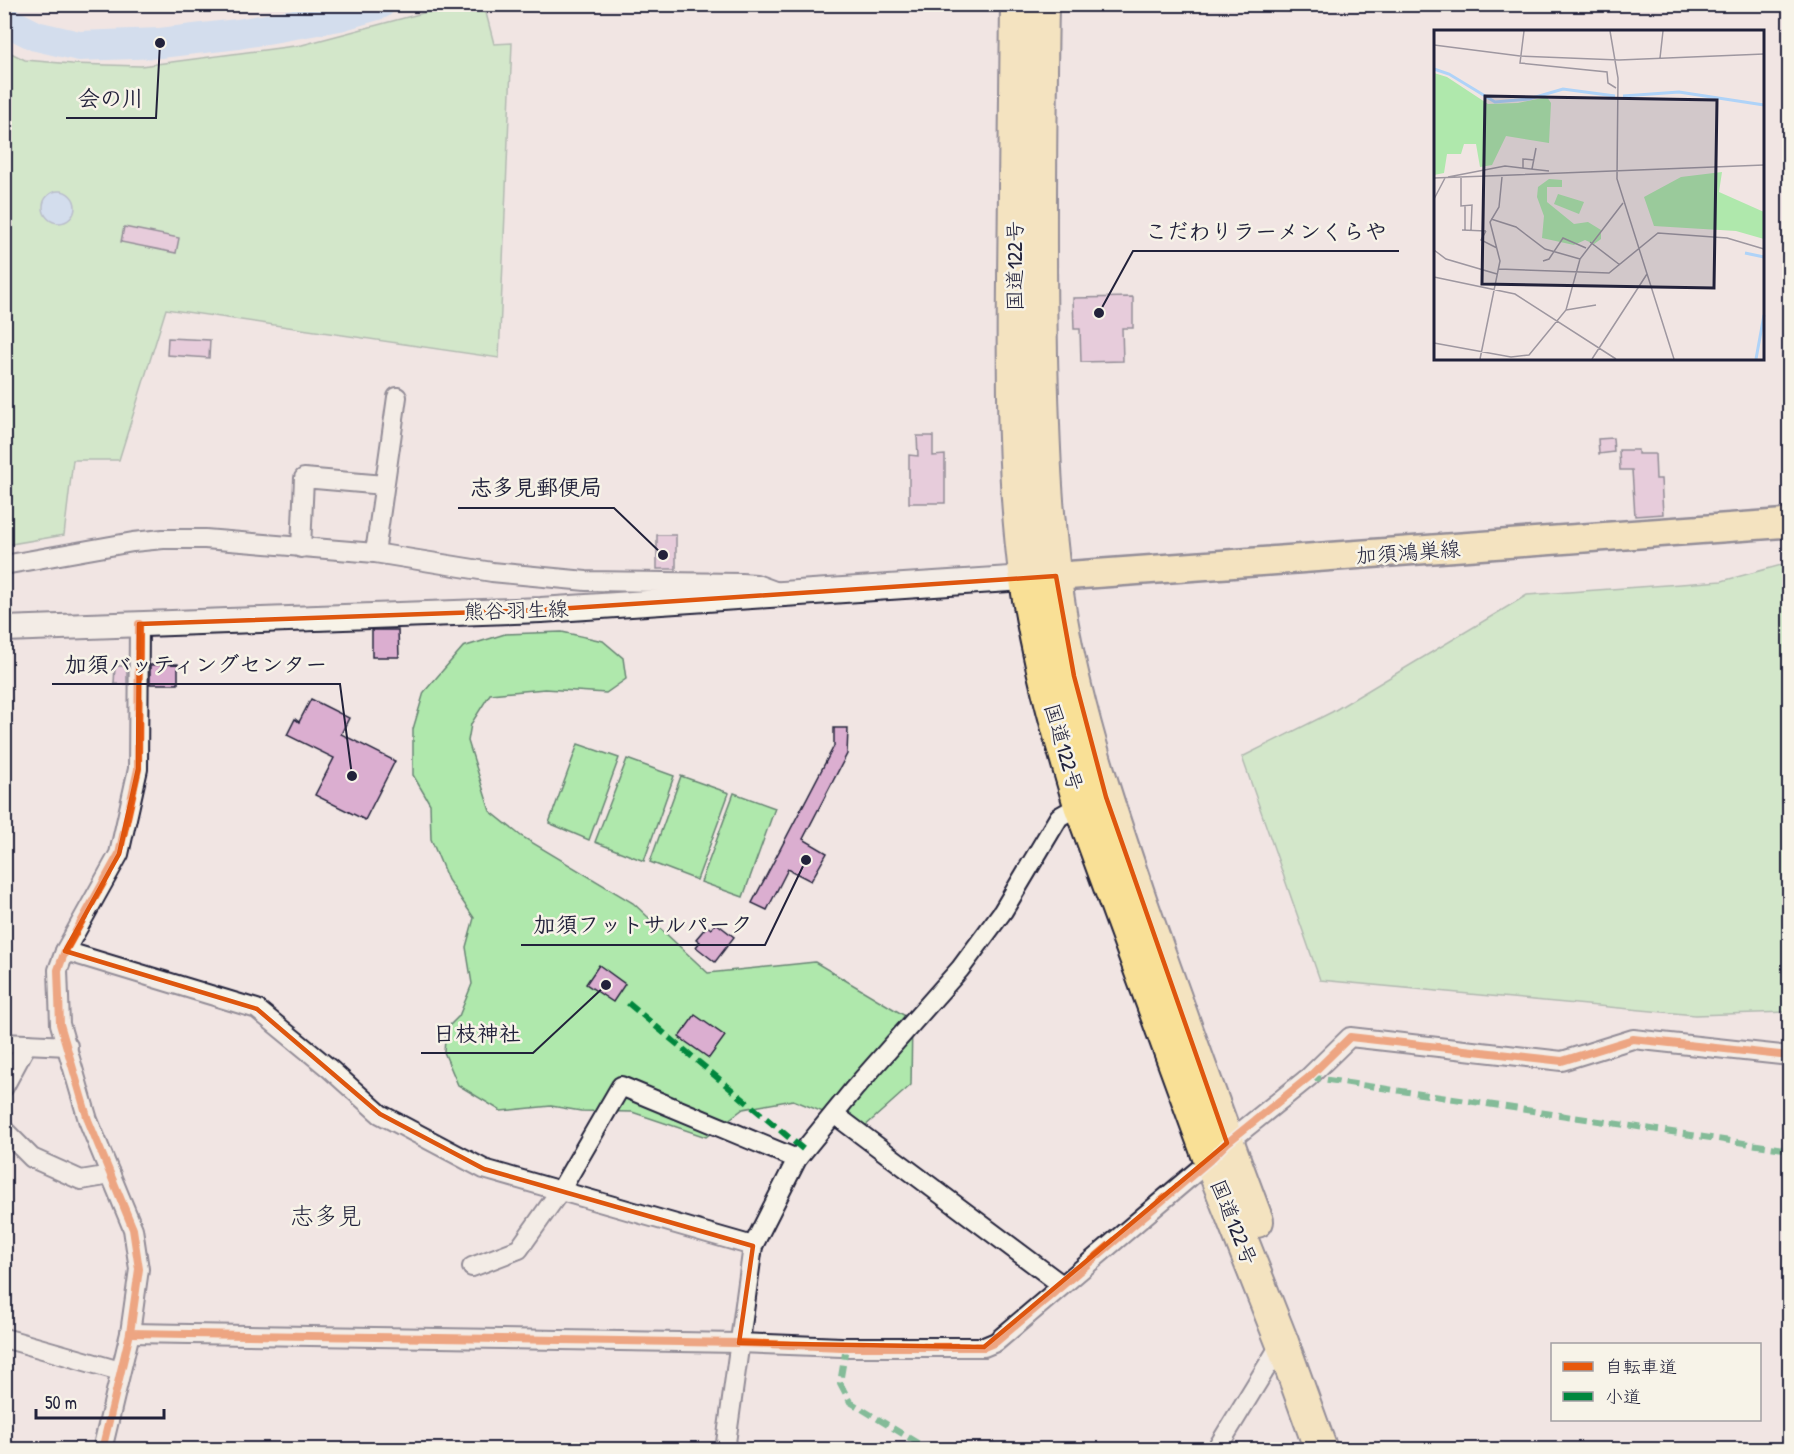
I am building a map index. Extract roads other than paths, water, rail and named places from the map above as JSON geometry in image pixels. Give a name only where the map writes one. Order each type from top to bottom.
[{"type":"highway","name":"国道122号","points":[[1017,4],[1015,415],[1041,577],[1061,620],[1106,797],[1171,989],[1218,1151],[1282,1342],[1321,1449]]},
{"type":"highway","name":"国道122号","points":[[1042,4],[1038,242],[1047,512],[1041,577],[1033,625],[1046,682],[1080,805],[1218,1151],[1343,1449]]},
{"type":"main road","name":"加須鴻巣線","points":[[1041,577],[1790,524]]},
{"type":"main road","name":"熊谷羽生線","points":[[4,629],[542,610],[1041,577]]},
{"type":"street","points":[[375,554],[397,397]]},
{"type":"street","points":[[301,548],[304,478],[384,485]]},
{"type":"street","points":[[4,565],[133,542],[205,539],[375,554],[492,572],[586,581],[756,584],[788,595]]},
{"type":"street","points":[[102,1449],[130,1332],[139,1269],[133,1229],[88,1120],[60,1024],[58,970],[65,951],[120,854],[138,769],[139,624]]},
{"type":"street","points":[[725,1449],[753,1246],[797,1160],[960,969],[1003,911],[1059,817],[1080,805]]},
{"type":"street","points":[[65,951],[257,1009],[380,1114],[484,1169],[753,1246]]},
{"type":"street","points":[[130,1332],[739,1343],[842,1347],[984,1347],[996,1342],[1218,1151],[1309,1077],[1350,1037],[1562,1061],[1633,1040],[1790,1056]]},
{"type":"street","points":[[4,1043],[68,1046]]},
{"type":"street","points":[[4,1087],[27,1044]]},
{"type":"street","points":[[472,1268],[519,1249],[560,1191],[621,1086],[797,1160]]},
{"type":"street","points":[[834,1114],[1062,1285]]},
{"type":"street","points":[[4,1130],[32,1158],[81,1180],[111,1175]]},
{"type":"street","points":[[4,1338],[120,1371]]},
{"type":"street","points":[[1216,1449],[1282,1342]]},
{"type":"water","points":[[59,191],[70,196],[75,207],[70,218],[59,223],[48,218],[43,207],[48,196]]},
{"type":"waterway","points":[[4,20],[36,36],[79,46],[160,43],[238,34],[339,16],[380,4]]},
{"type":"place","name":"会の川","points":[[160,43]]},
{"type":"place","name":"こだわりラーメンくらや","points":[[1099,313]]},
{"type":"place","name":"志多見郵便局","points":[[663,555]]},
{"type":"place","name":"加須バッティングセンター","points":[[352,776]]},
{"type":"place","name":"加須フットサルパーク","points":[[806,860]]},
{"type":"place","name":"日枝神社","points":[[606,985]]},
{"type":"district","name":"志多見","points":[[326,1215]]}]
